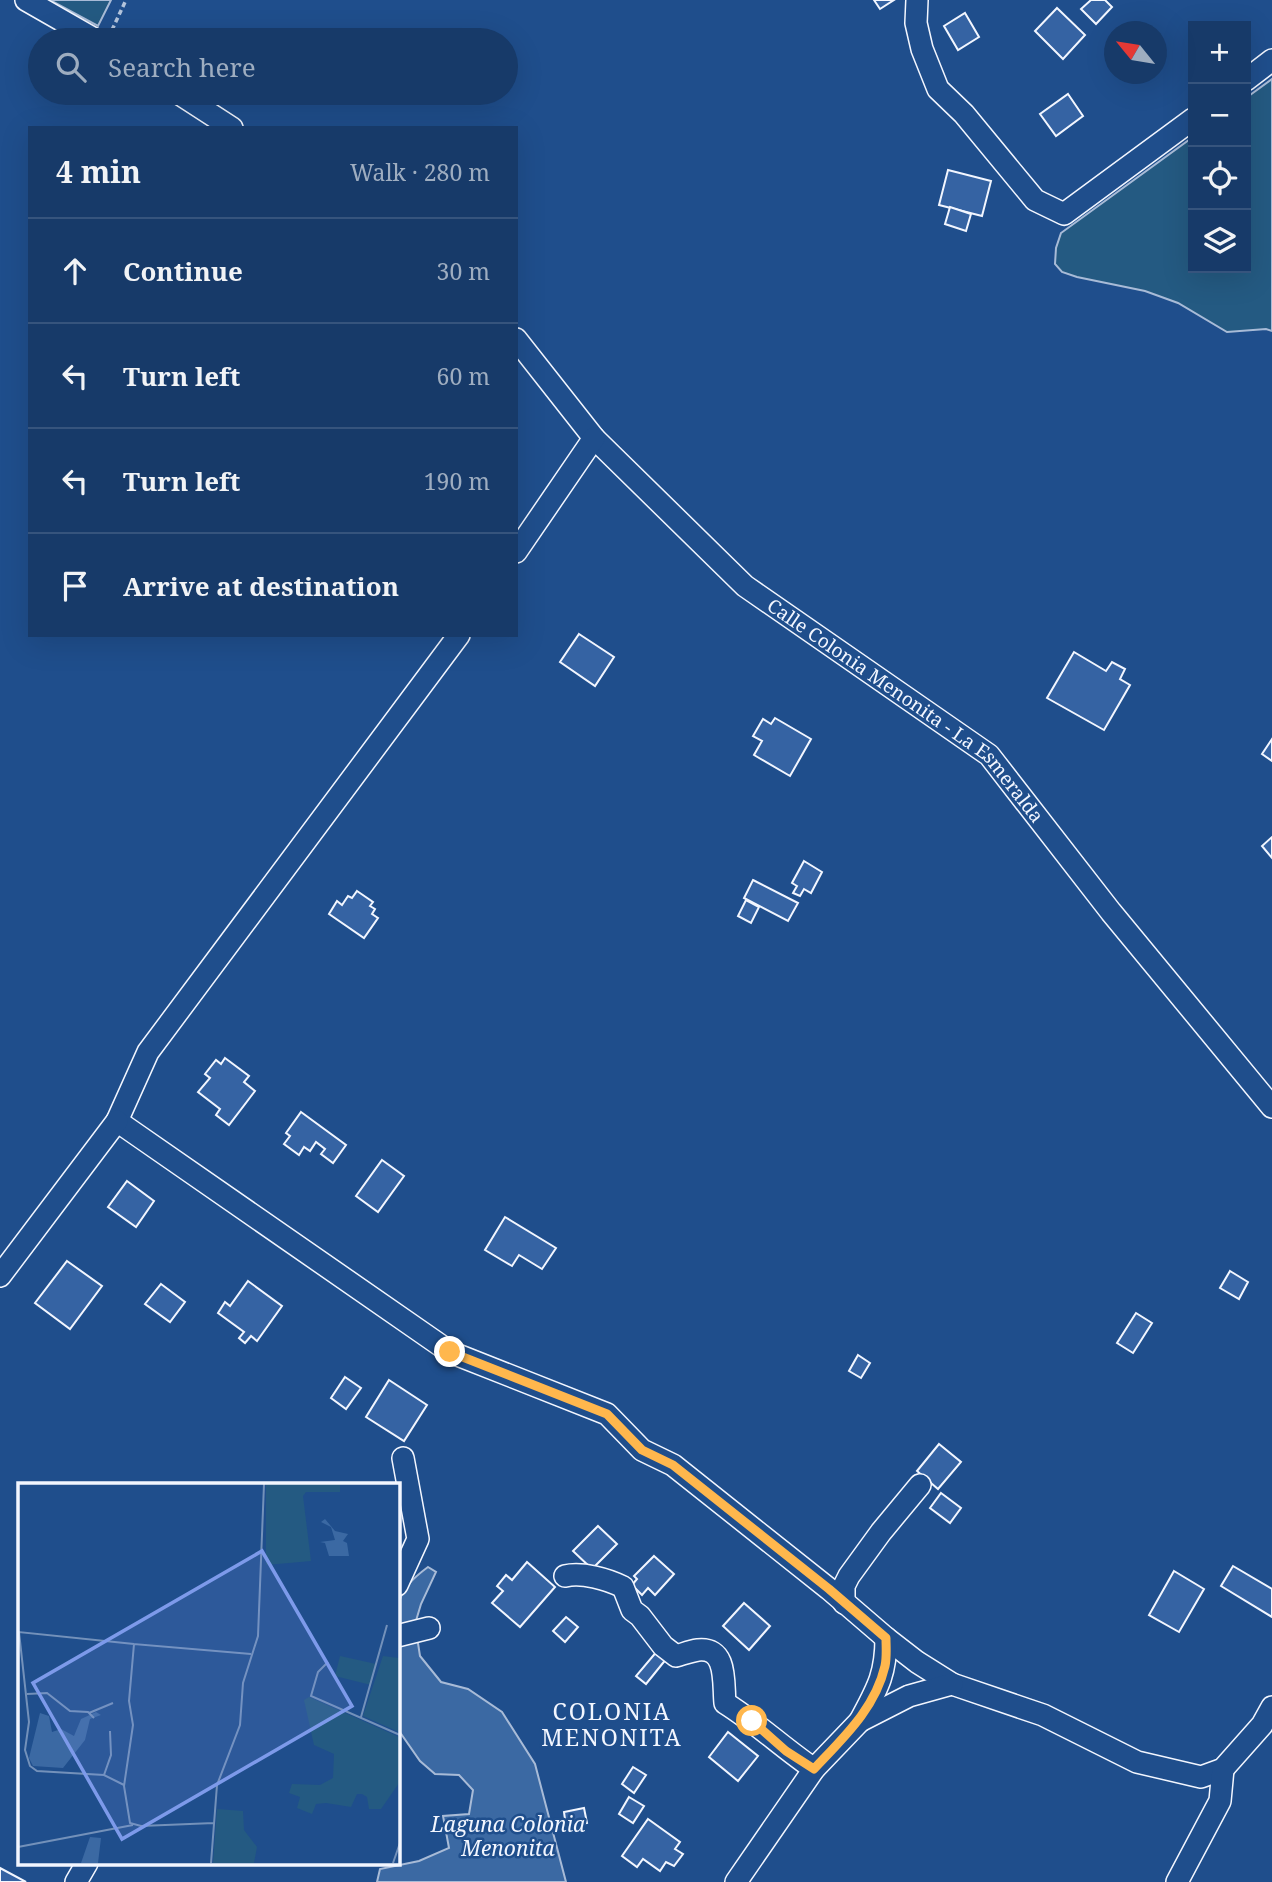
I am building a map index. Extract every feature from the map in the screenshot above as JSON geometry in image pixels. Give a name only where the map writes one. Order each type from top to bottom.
[{"type":"street","points":[[26,0],[75,28]]},
{"type":"street","points":[[917,0],[916,23],[922,49],[938,89],[964,114],[1035,200],[1064,214],[1188,123]]},
{"type":"street","points":[[1251,76],[1272,60]]},
{"type":"street","points":[[197,105],[229,126]]},
{"type":"street","name":"Calle Colonia Menonita - La Esmeralda","points":[[518,342],[594,438],[745,586],[989,755],[1111,912],[1272,1107]]},
{"type":"street","points":[[518,549],[594,438]]},
{"type":"street","points":[[0,1276],[117,1122],[148,1052],[458,637]]},
{"type":"street","points":[[117,1122],[450,1352],[607,1414],[642,1450],[673,1465],[886,1638],[917,1662],[953,1684],[1043,1715],[1137,1762],[1202,1777],[1223,1769],[1262,1725],[1272,1707]]},
{"type":"street","points":[[399,1581],[418,1539],[403,1458]]},
{"type":"street","points":[[844,1603],[844,1586],[849,1576],[920,1485]]},
{"type":"street","points":[[565,1576],[611,1581],[622,1587],[632,1610],[640,1616],[663,1646],[676,1656],[697,1650],[718,1656],[722,1663],[725,1703],[770,1735],[786,1751],[814,1769]]},
{"type":"street","points":[[399,1636],[429,1628]]},
{"type":"street","points":[[736,1882],[814,1769],[860,1721],[886,1664],[886,1638]]},
{"type":"street","points":[[860,1721],[909,1696],[953,1684]]},
{"type":"street","points":[[1177,1882],[1220,1801],[1223,1769]]},
{"type":"street","points":[[76,1882],[86,1864]]},
{"type":"path","points":[[113,28],[126,0]]},
{"type":"shaded area","points":[[50,0],[111,0],[98,26]]},
{"type":"shaded area","points":[[1272,79],[1272,331],[1266,329],[1227,332],[1178,303],[1145,291],[1062,272],[1055,264],[1061,233],[1188,141],[1188,273],[1251,273],[1251,94]]},
{"type":"water","name":"Laguna Colonia Menonita","points":[[428,1567],[436,1572],[415,1624],[420,1656],[441,1682],[468,1689],[502,1712],[535,1764],[566,1882],[377,1882],[380,1869],[419,1861],[449,1848],[443,1816],[469,1814],[473,1790],[459,1775],[435,1774],[420,1761],[399,1731],[399,1602],[417,1575]]},
{"type":"building","points":[[874,0],[894,0],[880,9]]},
{"type":"building","points":[[1091,0],[1105,0],[1112,7],[1096,24],[1081,9]]},
{"type":"building","points":[[1057,8],[1085,35],[1063,59],[1035,31]]},
{"type":"building","points":[[965,13],[979,37],[958,50],[944,26]]},
{"type":"building","points":[[1068,94],[1083,116],[1056,136],[1040,114]]},
{"type":"building","points":[[948,170],[991,181],[982,216],[939,205]]},
{"type":"building","points":[[950,207],[971,214],[966,231],[945,224]]},
{"type":"building","points":[[579,634],[614,657],[595,686],[560,662]]},
{"type":"building","points":[[1074,652],[1106,671],[1112,662],[1125,669],[1120,679],[1130,685],[1104,730],[1047,698]]},
{"type":"building","points":[[775,718],[811,739],[790,776],[754,755],[762,741],[753,736],[763,719],[771,724]]},
{"type":"building","points":[[1272,739],[1272,761],[1262,754]]},
{"type":"building","points":[[1272,837],[1272,858],[1262,846]]},
{"type":"building","points":[[804,861],[822,872],[811,893],[804,889],[800,896],[793,893],[797,886],[792,883]]},
{"type":"building","points":[[753,880],[798,903],[788,921],[744,898]]},
{"type":"building","points":[[357,891],[373,902],[370,906],[375,909],[372,914],[378,918],[364,938],[329,914],[337,901],[342,905],[348,896],[352,898]]},
{"type":"building","points":[[746,900],[759,907],[751,923],[738,916]]},
{"type":"building","points":[[225,1058],[249,1076],[244,1082],[255,1091],[229,1125],[216,1115],[220,1109],[198,1092],[210,1078],[205,1074],[216,1060],[221,1064]]},
{"type":"building","points":[[301,1112],[346,1145],[333,1163],[321,1154],[325,1149],[316,1142],[310,1151],[304,1147],[299,1155],[284,1144],[290,1136],[286,1133]]},
{"type":"building","points":[[382,1160],[404,1176],[378,1212],[356,1196]]},
{"type":"building","points":[[127,1181],[154,1201],[136,1227],[108,1207]]},
{"type":"building","points":[[505,1217],[556,1248],[542,1269],[519,1255],[512,1266],[485,1250]]},
{"type":"building","points":[[67,1261],[102,1286],[70,1329],[35,1303]]},
{"type":"building","points":[[1230,1271],[1248,1282],[1239,1299],[1220,1288]]},
{"type":"building","points":[[248,1281],[282,1306],[257,1341],[251,1336],[245,1343],[239,1338],[244,1332],[218,1313],[225,1302],[230,1306]]},
{"type":"building","points":[[161,1284],[185,1302],[170,1322],[145,1304]]},
{"type":"building","points":[[1136,1313],[1152,1323],[1133,1353],[1117,1343]]},
{"type":"building","points":[[858,1355],[870,1363],[861,1378],[849,1371]]},
{"type":"building","points":[[345,1377],[361,1388],[346,1409],[331,1398]]},
{"type":"building","points":[[389,1380],[427,1405],[404,1441],[366,1417]]},
{"type":"building","points":[[939,1444],[961,1462],[938,1489],[917,1471]]},
{"type":"building","points":[[941,1493],[961,1508],[950,1523],[930,1508]]},
{"type":"building","points":[[598,1526],[617,1544],[592,1569],[573,1551]]},
{"type":"building","points":[[654,1556],[674,1574],[655,1595],[648,1588],[642,1595],[632,1585],[637,1579],[634,1576]]},
{"type":"building","points":[[527,1562],[555,1587],[520,1627],[492,1603],[503,1591],[497,1586],[506,1575],[512,1580]]},
{"type":"building","points":[[1233,1566],[1272,1589],[1272,1617],[1221,1586]]},
{"type":"building","points":[[1174,1571],[1204,1589],[1179,1632],[1149,1615]]},
{"type":"building","points":[[744,1603],[770,1626],[749,1650],[723,1626]]},
{"type":"building","points":[[566,1617],[578,1627],[565,1642],[553,1631]]},
{"type":"building","points":[[658,1650],[667,1658],[646,1684],[636,1676]]},
{"type":"building","points":[[728,1732],[758,1756],[738,1781],[709,1757]]},
{"type":"building","points":[[633,1767],[646,1775],[634,1793],[622,1784]]},
{"type":"building","points":[[629,1797],[644,1806],[633,1823],[619,1814]]},
{"type":"building","points":[[584,1808],[587,1823],[566,1827],[564,1812]]},
{"type":"building","points":[[648,1819],[680,1842],[675,1849],[683,1854],[674,1866],[666,1862],[660,1871],[643,1859],[637,1867],[622,1856]]},
{"type":"building","points":[[0,1868],[26,1882],[0,1882]]},
{"type":"district","name":"COLONIA MENONITA","points":[[612,1724]]},
{"type":"route","points":[[450,1352],[607,1414],[642,1450],[673,1465],[886,1638],[886,1664],[860,1721],[814,1769],[786,1751],[752,1721]]}]
